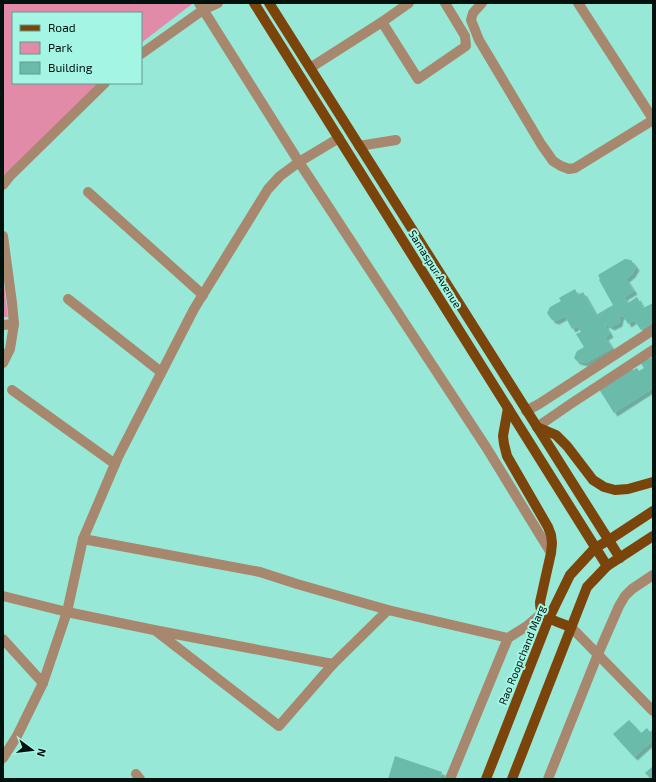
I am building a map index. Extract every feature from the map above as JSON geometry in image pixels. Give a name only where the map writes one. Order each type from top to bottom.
[{"type":"main road","name":"Samaspur Avenue","points":[[254,3],[595,548]]},
{"type":"main road","name":"Samaspur Avenue","points":[[269,3],[620,558]]},
{"type":"main road","points":[[374,194],[385,187]]},
{"type":"main road","points":[[508,408],[503,436],[507,456],[548,527],[551,535],[551,552],[540,608],[546,616],[572,627]]},
{"type":"main road","points":[[537,427],[556,435],[567,446],[593,480],[604,487],[615,490],[628,489],[653,482]]},
{"type":"main road","name":"Rao Roopchand Marg","points":[[486,779],[546,616],[570,575],[595,548],[653,511]]},
{"type":"main road","points":[[512,779],[587,587],[607,566],[653,536]]},
{"type":"main road","points":[[595,548],[607,566]]},
{"type":"street","points":[[142,53],[201,6],[218,3]]},
{"type":"street","points":[[310,68],[409,3]]},
{"type":"street","points":[[382,22],[418,79],[466,46],[465,36],[444,3]]},
{"type":"street","points":[[482,3],[473,13],[471,20],[479,40],[540,144],[553,161],[569,169],[575,168],[653,120],[578,3]]},
{"type":"street","points":[[201,6],[299,162],[490,453],[551,552]]},
{"type":"street","points":[[3,185],[10,176],[104,84]]},
{"type":"street","points":[[3,758],[17,736],[43,684],[68,612],[83,539],[115,464],[194,309],[268,189],[280,176],[299,162],[338,138]]},
{"type":"street","points":[[359,146],[396,140]]},
{"type":"street","points":[[88,192],[203,295]]},
{"type":"street","points":[[3,236],[14,324],[10,349],[3,363]]},
{"type":"street","points":[[68,299],[161,372]]},
{"type":"street","points":[[3,325],[14,324]]},
{"type":"street","points":[[526,411],[653,330]]},
{"type":"street","points":[[537,427],[653,350]]},
{"type":"street","points":[[12,390],[115,464]]},
{"type":"street","points":[[490,453],[504,444]]},
{"type":"street","points":[[83,539],[260,572],[388,610],[508,638]]},
{"type":"street","points":[[548,779],[598,654],[619,606],[625,596],[632,589],[653,575]]},
{"type":"street","points":[[3,596],[68,612],[154,630],[333,664]]},
{"type":"street","points":[[154,630],[279,726],[333,664],[388,610]]},
{"type":"street","points":[[450,779],[508,638],[546,616]]},
{"type":"street","points":[[572,627],[653,711]]},
{"type":"street","points":[[3,639],[43,684]]},
{"type":"green space","points":[[3,3],[192,4],[142,42],[142,12],[12,12],[12,84],[98,84],[3,178]]},
{"type":"green space","points":[[3,276],[8,317],[3,317]]},
{"type":"building","points":[[625,259],[631,260],[636,267],[632,274],[626,279],[634,291],[624,297],[628,303],[637,297],[643,308],[653,304],[653,322],[641,330],[634,320],[628,324],[623,315],[620,317],[619,323],[611,327],[606,324],[605,325],[610,334],[605,337],[612,348],[585,363],[577,361],[574,358],[577,351],[584,347],[576,334],[581,332],[577,326],[572,329],[565,316],[556,321],[552,320],[547,313],[550,307],[561,301],[559,298],[575,289],[578,295],[583,292],[596,315],[613,305],[599,280],[598,275]]},
{"type":"building","points":[[653,357],[653,388],[614,413],[599,389],[632,369],[637,368],[639,371],[644,368],[640,362],[647,358],[649,359]]},
{"type":"building","points":[[629,720],[641,733],[647,728],[650,732],[653,729],[653,740],[634,757],[613,734]]},
{"type":"building","points":[[395,756],[442,772],[440,779],[388,779]]},
{"type":"building","points":[[653,766],[653,779],[651,779],[645,773]]}]
